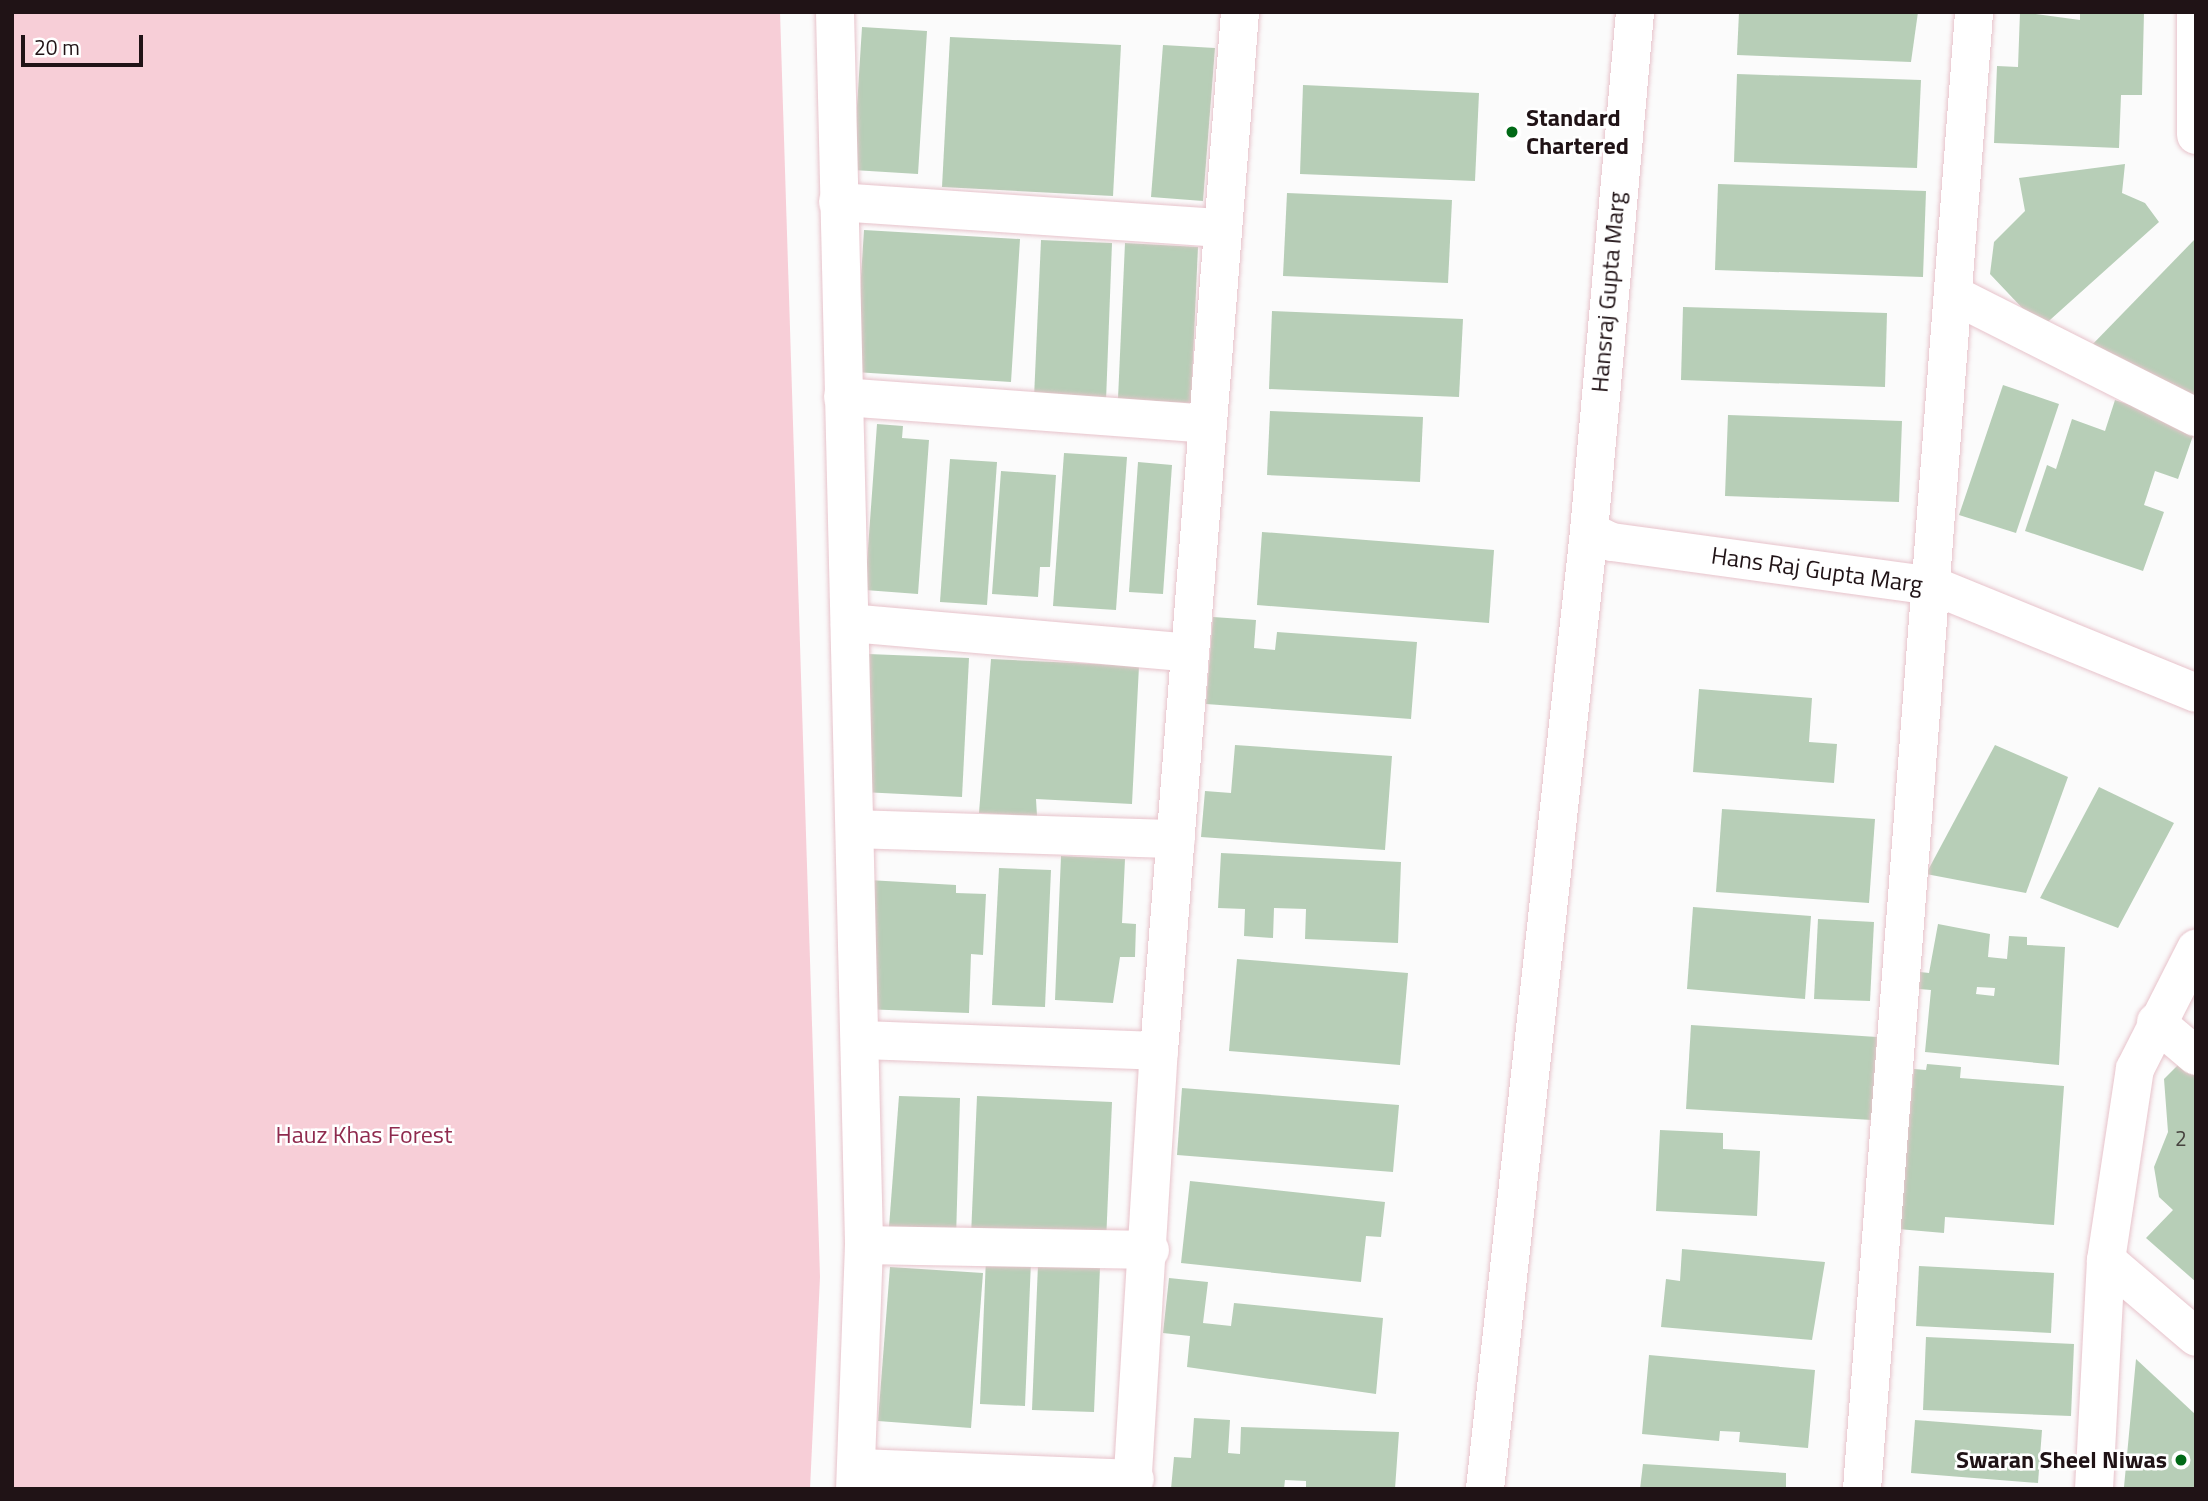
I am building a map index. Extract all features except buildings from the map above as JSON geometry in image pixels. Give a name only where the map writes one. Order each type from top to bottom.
[{"type":"street","points":[[835,12],[861,1040],[864,1245],[858,1478],[1134,1484],[1150,1250],[1159,1051],[1221,228],[1240,12]]},
{"type":"street","name":"Hansraj Gupta Marg","points":[[1485,1489],[1589,531],[1635,12]]},
{"type":"street","points":[[1862,1489],[1934,586],[1973,12]]},
{"type":"street","points":[[2196,12],[2196,135]]},
{"type":"street","points":[[838,202],[1221,228]]},
{"type":"street","points":[[1954,295],[2196,417]]},
{"type":"street","points":[[843,397],[1208,424]]},
{"type":"street","name":"Hans Raj Gupta Marg","points":[[1589,531],[1612,542],[1934,586],[2196,693]]},
{"type":"street","points":[[850,623],[1190,653]]},
{"type":"street","points":[[855,829],[1176,839]]},
{"type":"street","points":[[2094,1489],[2106,1260],[2135,1069],[2156,1021],[2196,949]]},
{"type":"street","points":[[2156,1021],[2196,1056]]},
{"type":"street","points":[[861,1040],[1159,1051]]},
{"type":"street","points":[[864,1245],[1150,1250]]},
{"type":"street","points":[[2106,1260],[2196,1337]]},
{"type":"green space","name":"Hauz Khas Forest","points":[[12,12],[780,12],[820,1277],[810,1489],[12,1489]]},
{"type":"place","name":"Standard Chartered","points":[[1512,132]]},
{"type":"place","name":"Swaran Sheel Niwas","points":[[2181,1460]]}]
